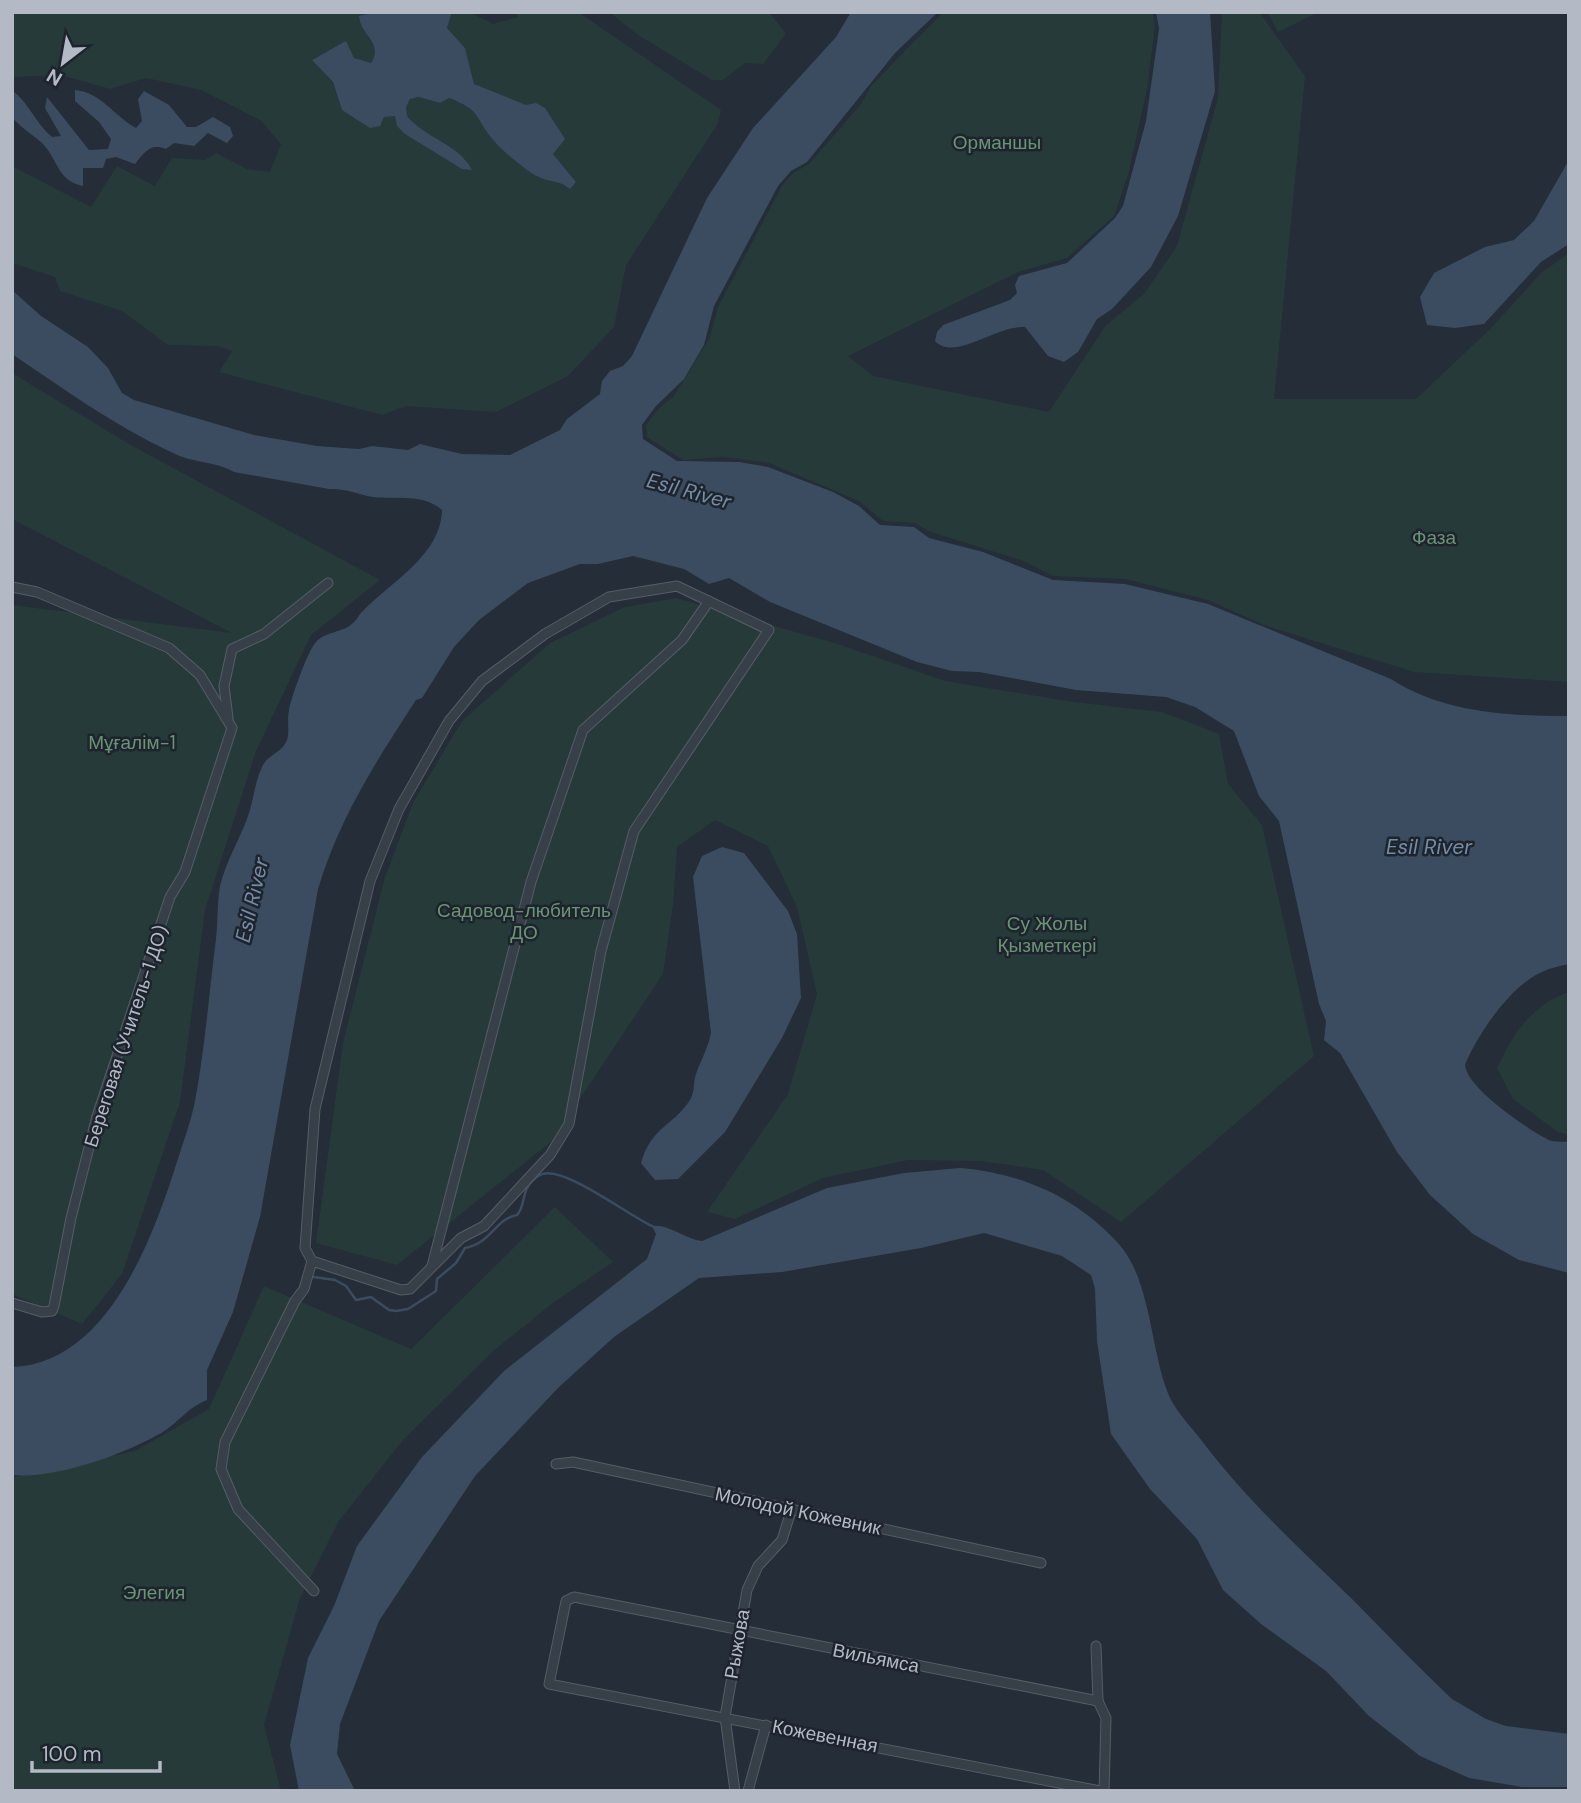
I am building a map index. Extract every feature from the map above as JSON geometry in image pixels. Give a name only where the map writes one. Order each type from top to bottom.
[{"type":"street","points":[[230,725],[224,686],[232,649],[264,634],[328,583]]},
{"type":"street","points":[[677,586],[769,630],[634,831],[601,951],[569,1125],[550,1155],[484,1226],[461,1238],[417,1285],[401,1290],[312,1261],[305,1248],[315,1109],[366,895],[399,809],[449,721],[482,681],[545,634],[609,597],[677,586]]},
{"type":"street","points":[[12,587],[37,592],[169,648],[200,675],[230,725]]},
{"type":"street","points":[[431,1268],[531,882],[583,730],[682,640],[709,601]]},
{"type":"street","name":"Береговая (Учитель-1 ДО)","points":[[12,1303],[42,1312],[52,1311],[54,1306],[71,1218],[97,1116],[170,897],[185,872],[230,725]]},
{"type":"street","points":[[312,1261],[304,1289],[295,1301],[225,1442],[220,1469],[238,1509],[314,1591]]},
{"type":"street","name":"Молодой Кожевник","points":[[556,1464],[573,1462],[1041,1563]]},
{"type":"street","name":"Рыжова","points":[[735,1791],[725,1717],[739,1632],[750,1580],[758,1566],[782,1540],[791,1511]]},
{"type":"street","name":"Вильямса","points":[[549,1684],[566,1601],[574,1597],[739,1632],[1098,1701]]},
{"type":"street","points":[[1096,1646],[1098,1701],[1106,1718],[1102,1791]]},
{"type":"street","name":"Кожевенная","points":[[549,1684],[1102,1791]]},
{"type":"street","points":[[748,1791],[766,1725]]},
{"type":"green space","points":[[12,12],[376,12],[359,17],[360,24],[375,50],[371,63],[362,62],[339,47],[312,59],[333,83],[342,110],[395,116],[397,126],[468,161],[421,130],[407,116],[406,107],[410,99],[419,97],[440,103],[449,98],[473,111],[509,156],[541,178],[570,189],[576,182],[553,154],[564,139],[550,116],[474,84],[465,48],[447,28],[452,12],[473,14],[493,24],[518,17],[515,12],[578,12],[721,110],[717,125],[626,265],[614,327],[568,376],[496,412],[406,406],[382,415],[219,372],[232,351],[217,346],[168,345],[122,311],[60,291],[55,277],[12,263],[12,166],[91,207],[117,166],[155,186],[172,158],[205,160],[216,153],[247,169],[270,172],[281,144],[260,120],[201,90],[146,78],[110,89],[61,75],[12,77]]},
{"type":"green space","points":[[609,12],[769,12],[786,34],[763,64],[745,63],[723,80],[712,80],[638,35]]},
{"type":"green space","name":"Орманшы","points":[[943,12],[1153,12],[1155,26],[1147,89],[1128,175],[1114,216],[1067,258],[1018,272],[848,356],[873,376],[1049,412],[1106,325],[1144,294],[1177,246],[1218,98],[1222,12],[1259,12],[1305,76],[1274,399],[1416,399],[1490,329],[1541,273],[1569,253],[1569,682],[1414,672],[1264,625],[1208,600],[1126,579],[1053,576],[1024,561],[928,531],[915,523],[883,521],[859,501],[769,463],[723,457],[683,460],[647,437],[646,425],[658,409],[674,396],[710,337],[718,307],[782,186],[793,173],[809,164],[862,103],[871,86]]},
{"type":"green space","points":[[1267,12],[1319,12],[1278,32]]},
{"type":"green space","name":"Мұғалім-1","points":[[12,373],[129,444],[380,580],[311,635],[256,751],[205,910],[180,1102],[122,1274],[82,1324],[12,1294],[12,605],[232,633],[12,519]]},
{"type":"green space","points":[[676,598],[838,644],[945,681],[1074,702],[1162,712],[1219,734],[1228,784],[1262,825],[1314,1056],[1121,1222],[1043,1170],[981,1161],[908,1160],[823,1178],[735,1219],[707,1212],[788,1094],[817,994],[797,907],[768,846],[715,820],[677,847],[673,905],[663,974],[552,1141],[397,1265],[316,1243],[343,1043],[385,877],[413,803],[462,721],[550,643],[625,607]]},
{"type":"green space","points":[[1569,992],[1569,1135],[1558,1132],[1513,1099],[1497,1068],[1525,1022],[1544,1005]]},
{"type":"green space","name":"Элегия","points":[[555,1207],[613,1262],[554,1302],[491,1353],[403,1440],[338,1522],[300,1598],[264,1725],[281,1791],[12,1791],[12,1477],[135,1451],[209,1409],[264,1286],[411,1349]]},
{"type":"water","points":[[376,12],[452,12],[447,28],[465,48],[474,84],[526,105],[536,103],[545,108],[565,139],[553,154],[576,182],[570,189],[563,184],[536,176],[509,156],[473,111],[449,98],[440,103],[419,97],[410,99],[406,107],[407,116],[414,124],[459,154],[472,170],[462,169],[405,134],[397,126],[395,116],[384,117],[380,126],[370,128],[342,110],[333,82],[312,60],[346,41],[354,58],[371,63],[375,50],[359,16]]},
{"type":"water","name":"Esil River","points":[[851,12],[938,12],[895,53],[807,162],[791,171],[778,186],[714,306],[704,345],[684,379],[656,406],[642,425],[643,439],[677,461],[739,462],[768,467],[833,492],[859,506],[880,525],[914,527],[929,538],[983,552],[1053,580],[1125,584],[1208,604],[1454,706],[1523,715],[1569,716],[1569,964],[1530,978],[1507,999],[1486,1026],[1465,1065],[1476,1085],[1512,1117],[1549,1140],[1569,1142],[1569,1273],[1519,1260],[1473,1234],[1430,1195],[1397,1152],[1340,1053],[1324,1040],[1326,1021],[1319,1004],[1279,821],[1259,796],[1234,731],[1195,707],[1166,697],[1076,690],[979,672],[952,671],[917,662],[770,602],[729,578],[709,584],[684,569],[633,556],[598,564],[580,564],[528,583],[479,620],[454,647],[422,698],[416,700],[348,814],[318,889],[260,1217],[233,1312],[207,1370],[207,1400],[163,1432],[130,1449],[70,1469],[12,1475],[12,1367],[46,1360],[75,1344],[100,1321],[122,1292],[140,1259],[167,1192],[191,1117],[198,1081],[220,886],[249,813],[262,767],[286,742],[290,704],[300,674],[320,638],[349,626],[374,600],[413,567],[433,541],[442,510],[418,499],[373,497],[346,490],[234,472],[180,456],[152,442],[91,407],[12,354],[12,290],[41,316],[88,347],[108,368],[122,393],[134,400],[254,435],[317,446],[359,449],[372,446],[408,450],[420,444],[462,454],[510,455],[560,430],[567,419],[600,394],[602,381],[610,371],[623,366],[632,356],[707,198],[753,128],[836,37]]},
{"type":"water","points":[[1156,12],[1210,12],[1215,91],[1178,216],[1151,267],[1112,309],[1097,319],[1078,352],[1064,362],[1048,356],[1025,327],[1002,331],[953,347],[943,346],[935,341],[937,332],[943,325],[1010,300],[1017,293],[1015,285],[1019,276],[1067,263],[1115,218],[1123,206],[1146,121],[1159,29]]},
{"type":"water","points":[[12,90],[46,132],[52,137],[61,136],[45,108],[47,97],[89,150],[108,149],[111,139],[99,122],[75,101],[75,90],[93,95],[136,128],[142,121],[138,99],[144,91],[169,105],[187,127],[196,127],[213,117],[230,127],[233,136],[227,143],[208,133],[194,146],[174,143],[166,149],[152,148],[135,164],[116,157],[106,159],[103,168],[83,168],[83,186],[68,179],[48,149],[12,117]]},
{"type":"water","points":[[1569,160],[1569,244],[1541,262],[1484,324],[1455,328],[1427,325],[1420,297],[1434,273],[1485,247],[1514,240],[1534,221]]},
{"type":"water","points":[[722,847],[744,853],[788,911],[797,934],[801,998],[782,1038],[725,1132],[678,1179],[655,1180],[641,1163],[645,1151],[656,1134],[690,1100],[711,1033],[693,877],[702,856]]},
{"type":"water","points":[[960,1168],[1005,1175],[1046,1190],[1084,1213],[1118,1243],[1138,1276],[1163,1380],[1170,1398],[1222,1466],[1275,1524],[1452,1699],[1486,1719],[1506,1726],[1569,1734],[1569,1787],[1522,1787],[1469,1778],[1420,1756],[1369,1716],[1326,1671],[1261,1624],[1223,1590],[1197,1539],[1150,1489],[1111,1434],[1097,1341],[1095,1289],[1091,1275],[1062,1256],[984,1233],[921,1248],[782,1272],[699,1278],[614,1337],[558,1388],[475,1476],[379,1621],[340,1724],[337,1754],[355,1791],[299,1791],[290,1745],[308,1658],[334,1606],[357,1546],[422,1457],[504,1371],[647,1259],[656,1234],[652,1226],[664,1227],[702,1241],[827,1188],[904,1173]]},
{"type":"waterway","points":[[314,1277],[335,1280],[346,1286],[356,1300],[371,1297],[389,1310],[408,1309],[436,1291],[437,1279],[456,1263],[465,1248],[482,1241],[504,1221],[517,1215],[529,1185],[540,1175],[550,1173],[579,1183],[652,1226]]},
{"type":"park label","name":"Фаза","points":[[1434,537]]},
{"type":"park label","name":"Садовод-любитель ДО","points":[[524,921]]},
{"type":"park label","name":"Су Жолы Қызметкері","points":[[1047,934]]}]
